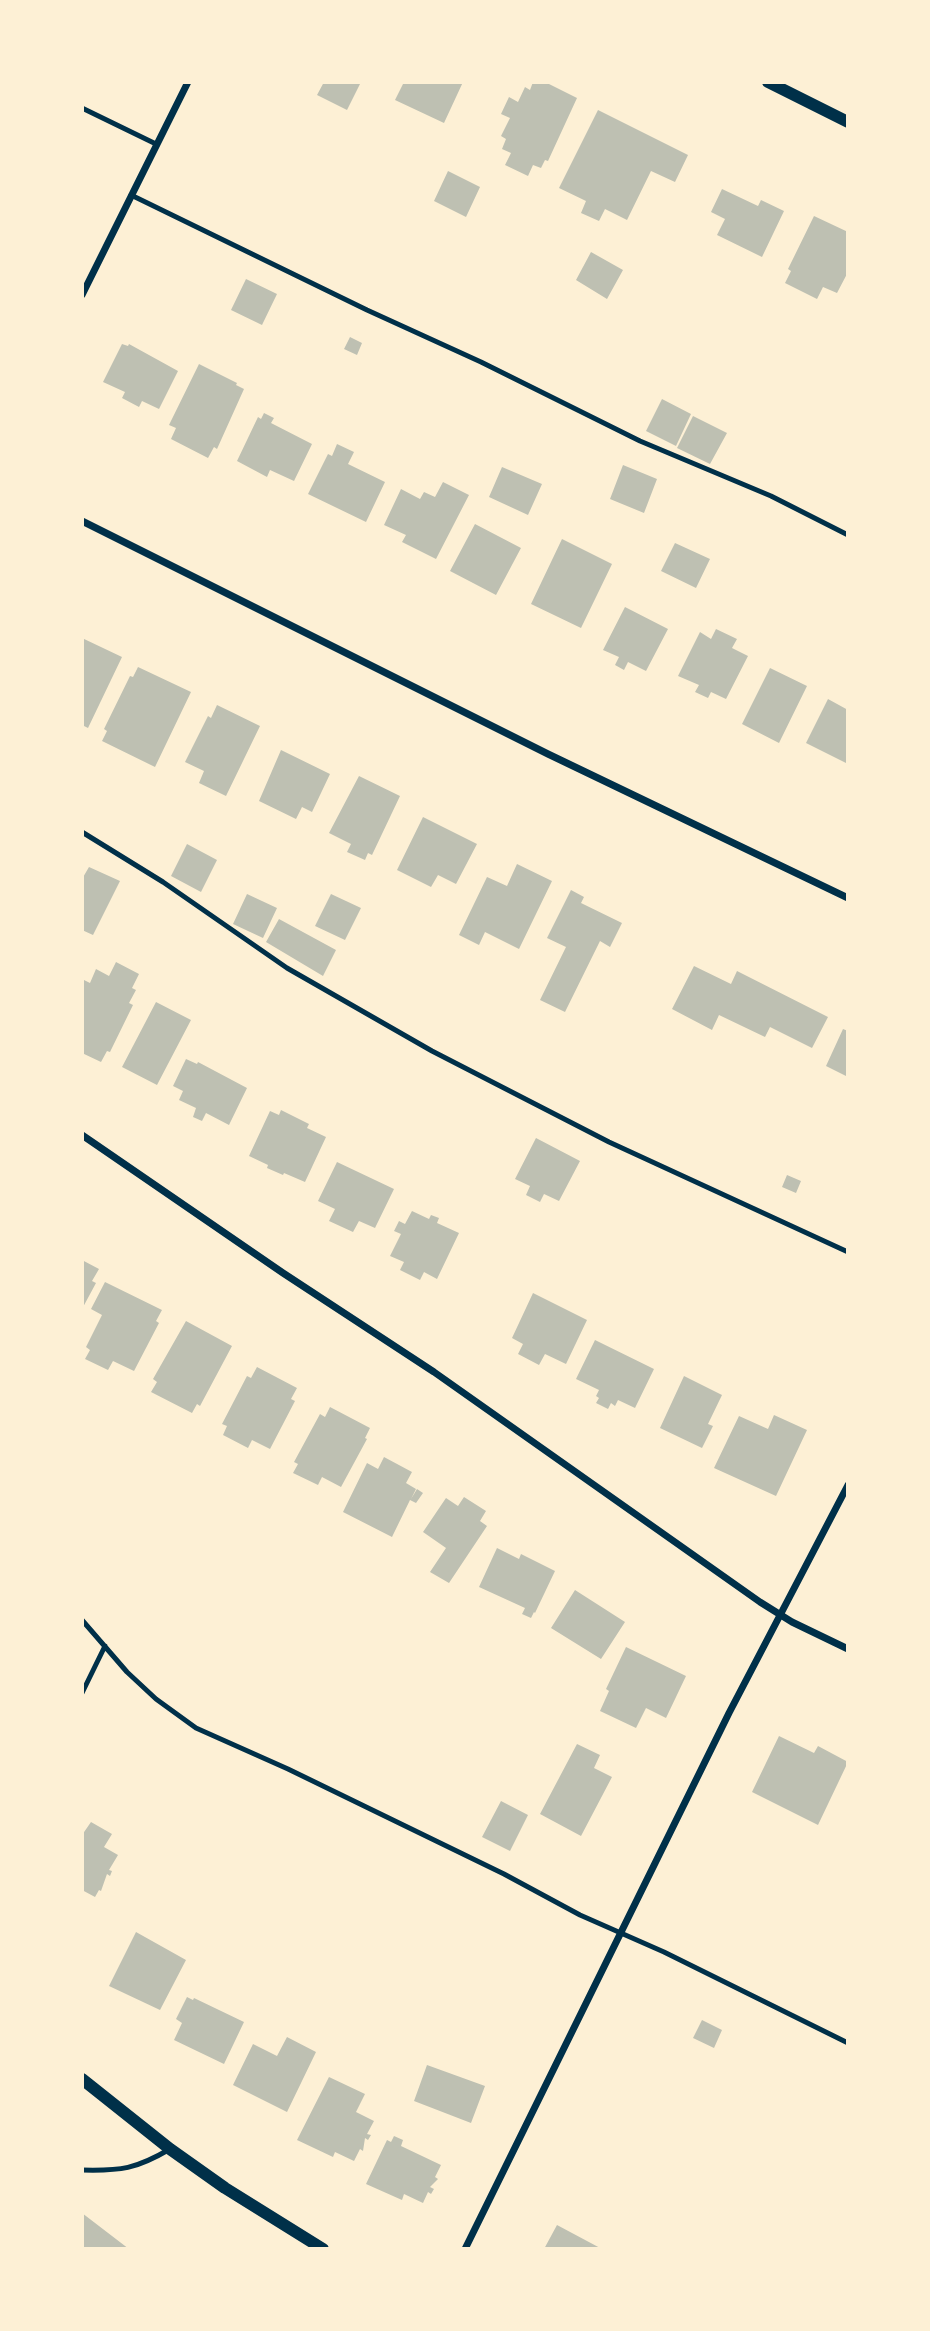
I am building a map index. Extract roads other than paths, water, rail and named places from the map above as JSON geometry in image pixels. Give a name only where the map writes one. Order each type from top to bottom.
[{"type":"street","points":[[82,295],[188,82]]},
{"type":"street","points":[[768,82],[848,122]]},
{"type":"street","points":[[82,521],[548,754],[848,898]]},
{"type":"street","points":[[82,1135],[283,1273],[434,1372],[781,1615],[848,1649]]},
{"type":"street","points":[[465,2249],[620,1932],[848,1485]]},
{"type":"street","points":[[82,2079],[170,2149],[225,2188],[323,2249]]},
{"type":"lane","points":[[82,108],[156,144]]},
{"type":"lane","points":[[131,195],[640,441],[771,496],[848,535]]},
{"type":"lane","points":[[82,832],[163,882],[287,968],[432,1051],[609,1142],[848,1252]]},
{"type":"lane","points":[[82,1620],[156,1699],[197,1728],[504,1874],[580,1915],[848,2043]]},
{"type":"lane","points":[[82,1693],[104,1646]]},
{"type":"lane","points":[[82,2170],[116,2171],[144,2164],[170,2149]]}]
